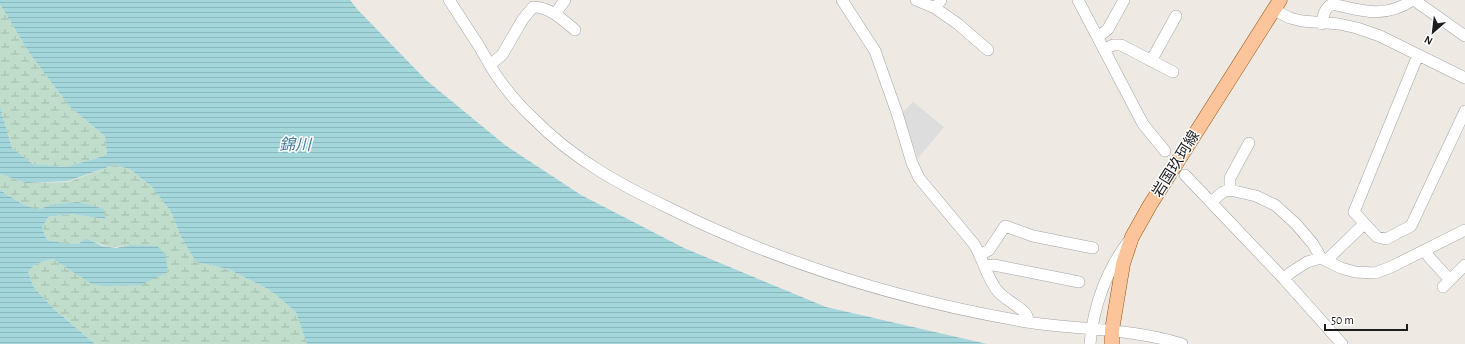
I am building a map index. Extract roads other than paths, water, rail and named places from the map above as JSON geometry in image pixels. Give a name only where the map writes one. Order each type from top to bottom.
[{"type":"main road","name":"岩国玖珂線","points":[[1112,338],[1122,270],[1132,237],[1178,160],[1277,5]]},
{"type":"street","points":[[449,0],[503,85],[536,122],[560,144],[639,194],[691,219],[761,249],[829,273],[914,298],[1029,322],[1091,328],[1112,338],[1164,338],[1182,344]]},
{"type":"street","points":[[555,14],[565,0]]},
{"type":"street","points":[[916,0],[938,4],[988,50]]},
{"type":"street","points":[[1078,0],[1143,124],[1165,151]]},
{"type":"street","points":[[1098,37],[1108,29],[1124,0]]},
{"type":"street","points":[[1322,24],[1324,12],[1328,6],[1332,4],[1364,12],[1378,12],[1406,5],[1414,0],[1465,36]]},
{"type":"street","points":[[845,1],[875,51],[912,163],[919,178],[957,223],[980,255],[989,278],[996,290],[1004,299],[1025,314],[1029,322]]},
{"type":"street","points":[[1277,5],[1290,18],[1322,24],[1338,24],[1357,28],[1380,36],[1465,78]]},
{"type":"street","points":[[490,65],[502,55],[523,19],[533,7],[539,7],[555,14],[575,30]]},
{"type":"street","points":[[1151,61],[1176,16]]},
{"type":"street","points":[[1104,50],[1113,45],[1120,45],[1173,72]]},
{"type":"street","points":[[1418,54],[1354,212],[1377,237],[1386,239],[1411,226],[1465,111]]},
{"type":"street","points":[[1230,190],[1230,178],[1249,143]]},
{"type":"street","points":[[1185,175],[1284,279],[1342,344]]},
{"type":"street","points":[[1211,202],[1223,192],[1230,190],[1256,196],[1275,205],[1296,224],[1324,259],[1341,268],[1354,272],[1375,273],[1391,267],[1465,230]]},
{"type":"street","points":[[1284,279],[1290,273],[1307,262],[1324,259],[1330,256],[1364,224]]},
{"type":"street","points":[[980,255],[989,250],[1005,226],[1033,236],[1092,248]]},
{"type":"street","points":[[1090,344],[1091,328],[1110,269],[1118,255],[1132,237]]},
{"type":"street","points":[[1425,250],[1446,284],[1465,265]]},
{"type":"street","points":[[985,266],[994,264],[1079,282]]},
{"type":"water","name":"錦川","points":[[0,0],[350,0],[426,80],[505,145],[581,195],[684,248],[826,307],[987,344],[307,344],[296,312],[270,290],[228,269],[196,262],[181,237],[171,212],[152,187],[130,169],[114,165],[68,181],[26,183],[0,174],[0,107],[12,148],[33,164],[66,167],[107,155],[105,136],[70,107],[30,54],[0,4]]},
{"type":"water","points":[[0,190],[22,204],[38,210],[50,205],[78,202],[104,209],[105,219],[71,214],[48,217],[42,228],[47,240],[68,244],[78,244],[86,238],[102,246],[116,248],[131,245],[157,246],[165,254],[168,272],[140,285],[103,286],[92,284],[53,259],[35,264],[28,272],[34,288],[55,310],[95,344],[0,344]]}]
